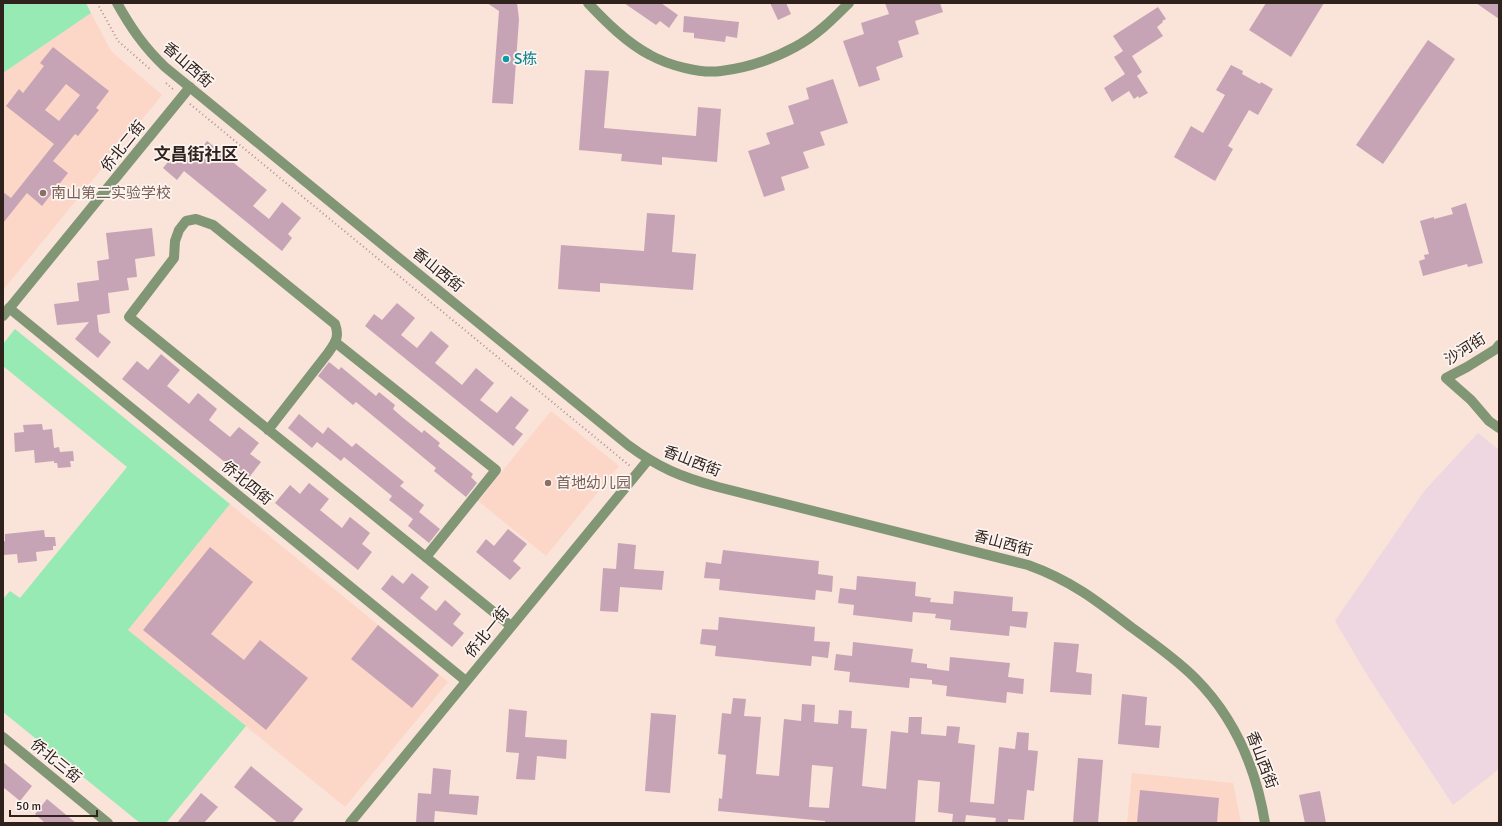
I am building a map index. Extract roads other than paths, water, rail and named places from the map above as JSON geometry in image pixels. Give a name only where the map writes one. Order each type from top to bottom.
[{"type":"street","name":"香山西街","points":[[117,3],[144,46],[165,67],[648,460],[680,475],[718,488],[1028,565],[1063,579],[1079,589],[1178,663],[1196,678],[1211,696],[1233,727],[1247,755],[1255,776],[1265,823]]},
{"type":"street","points":[[588,3],[625,38],[650,56],[695,70],[720,72],[762,61],[796,46],[827,25],[849,3]]},
{"type":"street","name":"侨北二街","points":[[6,312],[190,87]]},
{"type":"street","points":[[268,430],[328,353],[335,342],[338,332],[336,324],[213,225],[196,219],[186,221],[179,230],[175,241],[174,258],[129,317],[268,430],[511,626]]},
{"type":"street","name":"侨北四街","points":[[6,312],[466,681]]},
{"type":"street","points":[[335,342],[496,470],[426,557]]},
{"type":"street","name":"沙河街","points":[[1499,345],[1496,349],[1468,367],[1446,378],[1471,400],[1489,421],[1499,428]]},
{"type":"street","name":"侨北一街","points":[[350,823],[648,460]]},
{"type":"street","name":"侨北三街","points":[[3,737],[108,823]]},
{"type":"place","name":"S栋","points":[[506,59]]},
{"type":"place","name":"南山第二实验学校","points":[[43,193]]},
{"type":"place","name":"首地幼儿园","points":[[548,483]]},
{"type":"district","name":"文昌街社区","points":[[196,154]]}]
